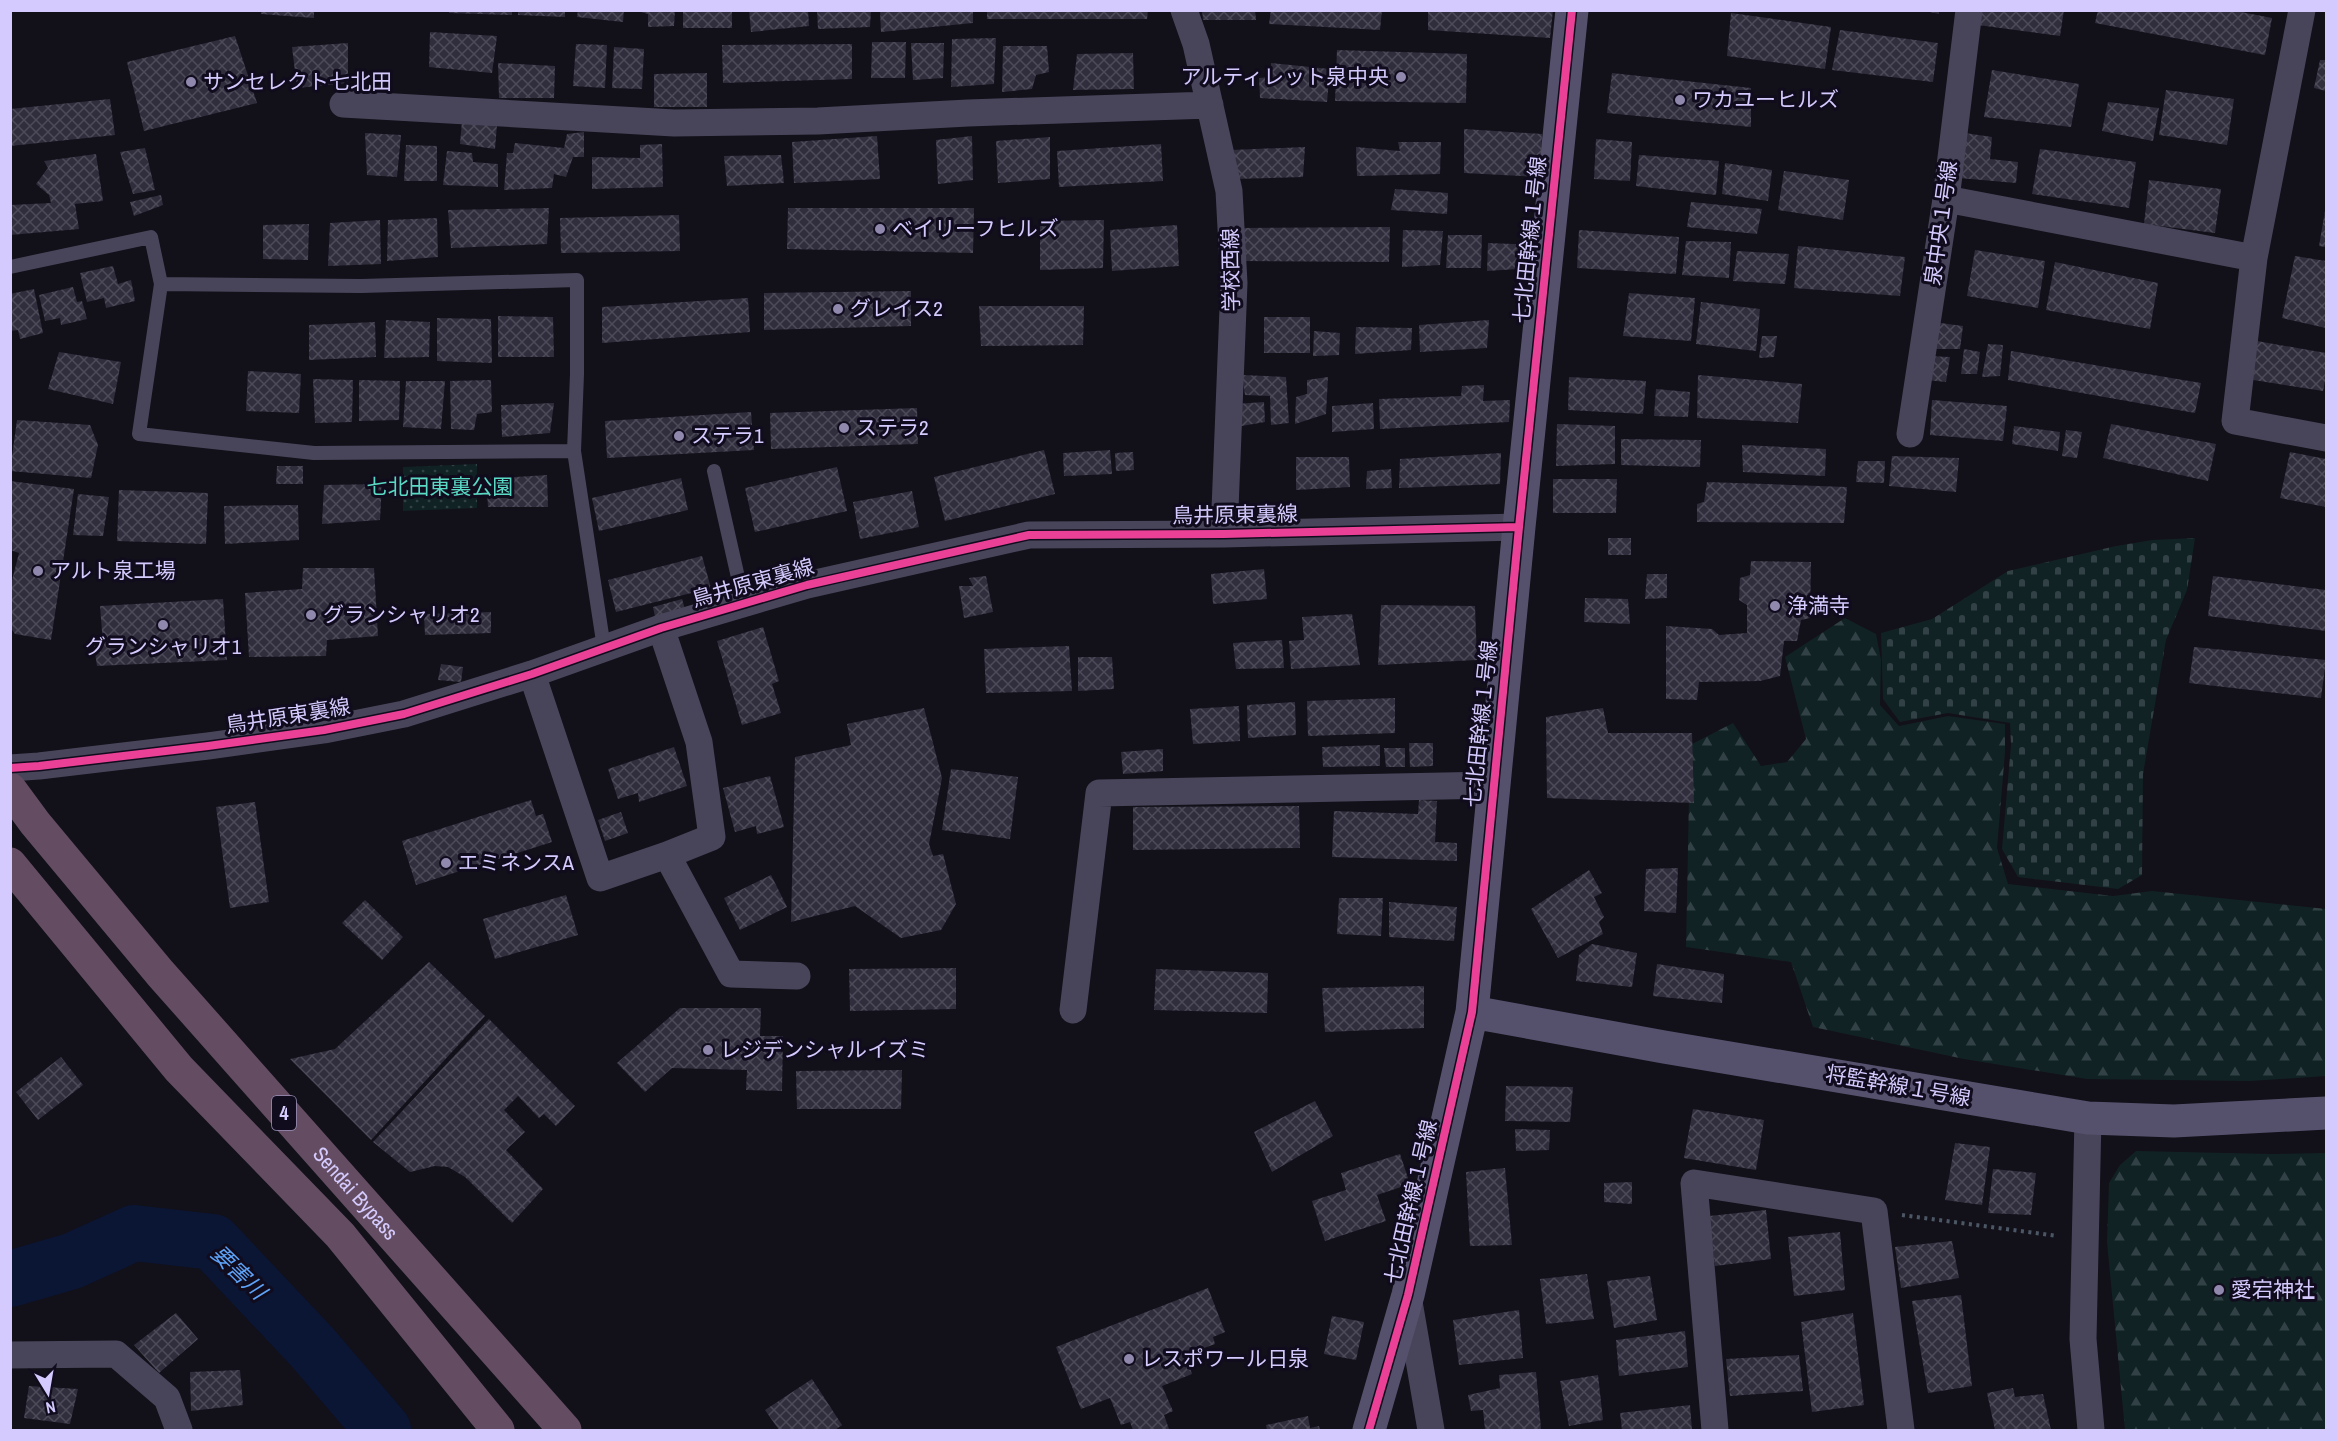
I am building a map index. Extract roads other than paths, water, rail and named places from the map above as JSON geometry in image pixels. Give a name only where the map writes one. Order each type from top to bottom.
[{"type":"highway","name":"Sendai Bypass","points":[[10,789],[35,823],[160,973],[565,1431]]},
{"type":"highway","name":"Sendai Bypass","points":[[10,864],[179,1069],[340,1235],[498,1431]]},
{"type":"street","name":"学校西線","points":[[1184,10],[1196,44],[1229,191],[1234,283],[1224,534]]},
{"type":"street","name":"七北田幹線１号線","points":[[1369,1431],[1408,1295],[1472,1012],[1572,10]]},
{"type":"street","name":"泉中央１号線","points":[[1910,434],[1946,199],[1969,10]]},
{"type":"street","points":[[2302,10],[2254,258],[2235,421],[2326,438]]},
{"type":"street","points":[[343,104],[674,123],[818,121],[968,112],[1210,105]]},
{"type":"street","points":[[1946,199],[2254,258]]},
{"type":"street","name":"鳥井原東裏線","points":[[10,768],[208,746],[324,730],[404,714],[532,674],[661,628],[807,585],[1029,535],[1224,534],[1519,527]]},
{"type":"street","points":[[532,674],[600,878],[667,855],[712,837],[699,742],[661,628]]},
{"type":"street","points":[[1073,1010],[1099,793],[1493,785]]},
{"type":"street","points":[[667,855],[731,974],[797,976]]},
{"type":"street","name":"将監幹線１号線","points":[[1472,1012],[1676,1049],[2088,1118],[2174,1121],[2326,1113]]},
{"type":"street","points":[[2088,1118],[2083,1340],[2091,1431]]},
{"type":"street","points":[[1715,1431],[1694,1183],[1874,1211],[1900,1431]]},
{"type":"street","points":[[1408,1295],[1431,1431]]},
{"type":"street","points":[[11,1360],[116,1354],[167,1398],[179,1431]]},
{"type":"lane","points":[[10,267],[151,237],[161,284],[139,434],[314,453],[574,451]]},
{"type":"lane","points":[[161,284],[361,286],[577,280],[574,451],[604,648]]},
{"type":"lane","points":[[714,471],[744,604]]},
{"type":"waterway","name":"要害川","points":[[10,1279],[72,1261],[134,1233],[213,1242],[312,1347],[383,1430]]},
{"type":"place","name":"アルティレット泉中央","points":[[1401,77]]},
{"type":"place","name":"サンセレクト七北田","points":[[191,82]]},
{"type":"place","name":"ワカユーヒルズ","points":[[1680,100]]},
{"type":"place","name":"ベイリーフヒルズ","points":[[880,229]]},
{"type":"place","name":"グレイス2","points":[[838,309]]},
{"type":"place","name":"ステラ2","points":[[844,428]]},
{"type":"place","name":"ステラ1","points":[[679,436]]},
{"type":"place","name":"アルト泉工場","points":[[38,571]]},
{"type":"place","name":"浄満寺","points":[[1775,606]]},
{"type":"place","name":"グランシャリオ2","points":[[311,615]]},
{"type":"place","name":"グランシャリオ1","points":[[163,625]]},
{"type":"place","name":"エミネンスA","points":[[446,863]]},
{"type":"place","name":"レジデンシャルイズミ","points":[[708,1050]]},
{"type":"place","name":"愛宕神社","points":[[2219,1290]]},
{"type":"place","name":"レスポワール日泉","points":[[1129,1359]]},
{"type":"park label","name":"七北田東裏公園","points":[[440,487]]}]
